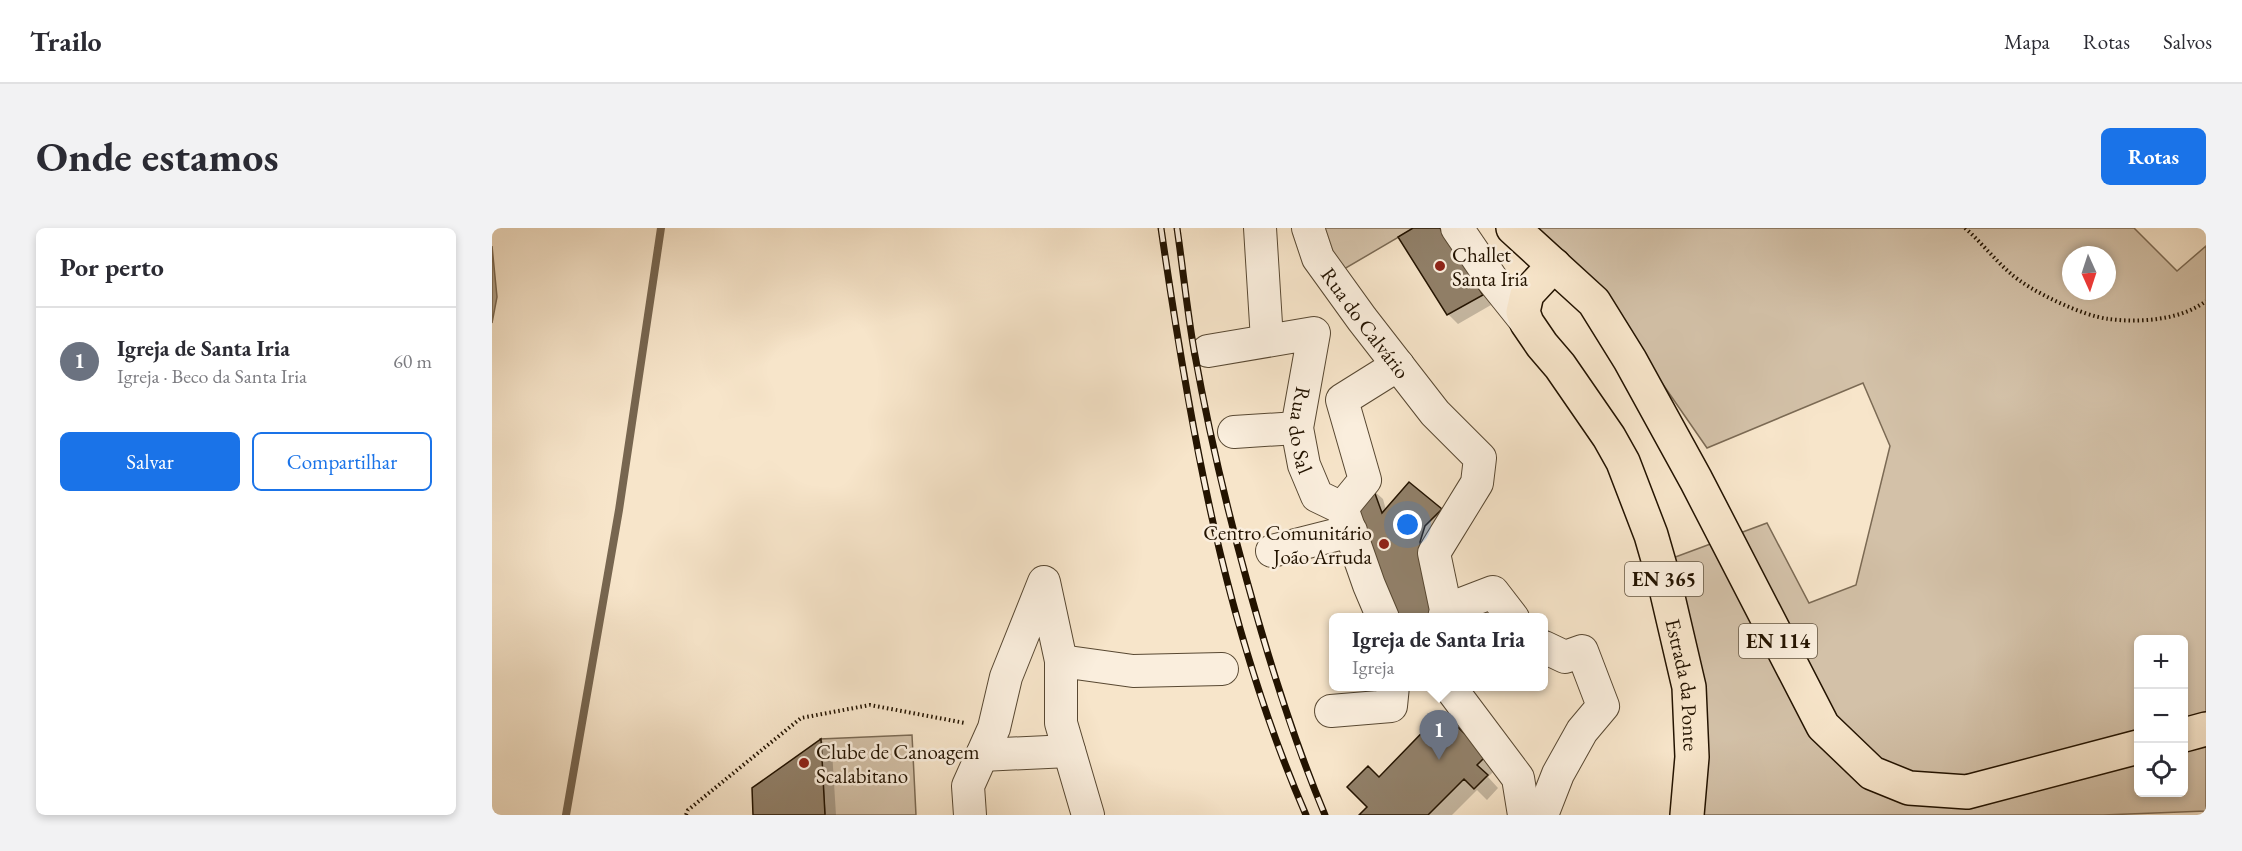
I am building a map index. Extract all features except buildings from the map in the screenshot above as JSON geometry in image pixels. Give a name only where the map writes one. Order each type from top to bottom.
[{"type":"main road","name":"EN 114","points":[[1513,228],[1594,302],[1696,480],[1823,726],[1872,773],[1909,789],[1967,792],[2134,748]]},
{"type":"main road","points":[[1527,323],[1523,312],[1527,294],[1554,265]]},
{"type":"main road","name":"Estrada da Ponte","points":[[1527,323],[1609,437],[1623,462],[1640,503],[1664,580],[1689,687],[1692,757],[1687,815]]},
{"type":"main road","points":[[2188,734],[2206,729]]},
{"type":"street","points":[[1260,228],[1267,340]]},
{"type":"street","name":"Rua do Calvário","points":[[1308,228],[1318,258],[1398,365],[1435,413],[1480,458],[1477,483],[1434,554],[1445,613]]},
{"type":"street","points":[[1457,228],[1491,278],[1527,323]]},
{"type":"street","name":"Rua do Sal","points":[[1208,351],[1314,333],[1297,428],[1304,465],[1317,496],[1346,519]]},
{"type":"street","points":[[1272,551],[1346,519],[1365,480],[1342,400],[1398,365]]},
{"type":"street","points":[[1234,432],[1297,428]]},
{"type":"street","points":[[1346,519],[1381,613]]},
{"type":"street","points":[[970,815],[968,786],[988,742],[1006,677],[1044,582],[1061,662],[1061,723],[1088,815]]},
{"type":"street","points":[[1447,613],[1493,592],[1509,613]]},
{"type":"street","points":[[1545,813],[1558,774],[1582,731],[1603,706],[1582,651],[1565,657],[1548,649]]},
{"type":"street","points":[[1061,662],[1133,671],[1222,669]]},
{"type":"street","points":[[1331,711],[1391,706],[1393,691]]},
{"type":"street","points":[[1452,691],[1545,813]]},
{"type":"street","points":[[988,742],[1070,751]]},
{"type":"path","points":[[1965,228],[2011,274],[2056,302],[2108,319],[2152,320],[2194,310],[2206,300]]},
{"type":"path","points":[[686,815],[688,810],[801,718],[870,705],[988,742]]},
{"type":"shaded area","points":[[1316,228],[1414,228],[1339,272]]},
{"type":"shaded area","points":[[1528,228],[2134,228],[2177,271],[2206,246],[2206,811],[2103,815],[1699,815],[1707,743],[1707,713],[1701,678],[1670,559],[1767,523],[1809,603],[1856,585],[1890,446],[1863,383],[1707,448],[1644,357]]},
{"type":"shaded area","points":[[492,246],[497,297],[492,323]]},
{"type":"shaded area","points":[[912,735],[916,815],[825,815],[820,739]]},
{"type":"waterway","points":[[566,815],[619,510],[661,228]]},
{"type":"railway","points":[[1161,228],[1198,453],[1232,600],[1253,673],[1306,815]]},
{"type":"railway","points":[[1177,228],[1194,350],[1211,437],[1232,524],[1282,700],[1325,815]]},
{"type":"place","name":"Challet Santa Iria","points":[[1440,266]]},
{"type":"place","name":"Centro Comunitário João Arruda","points":[[1384,544]]},
{"type":"place","name":"Igreja de Santa Iria","points":[[1439,760]]},
{"type":"place","name":"Clube de Canoagem Scalabitano","points":[[804,763]]}]
